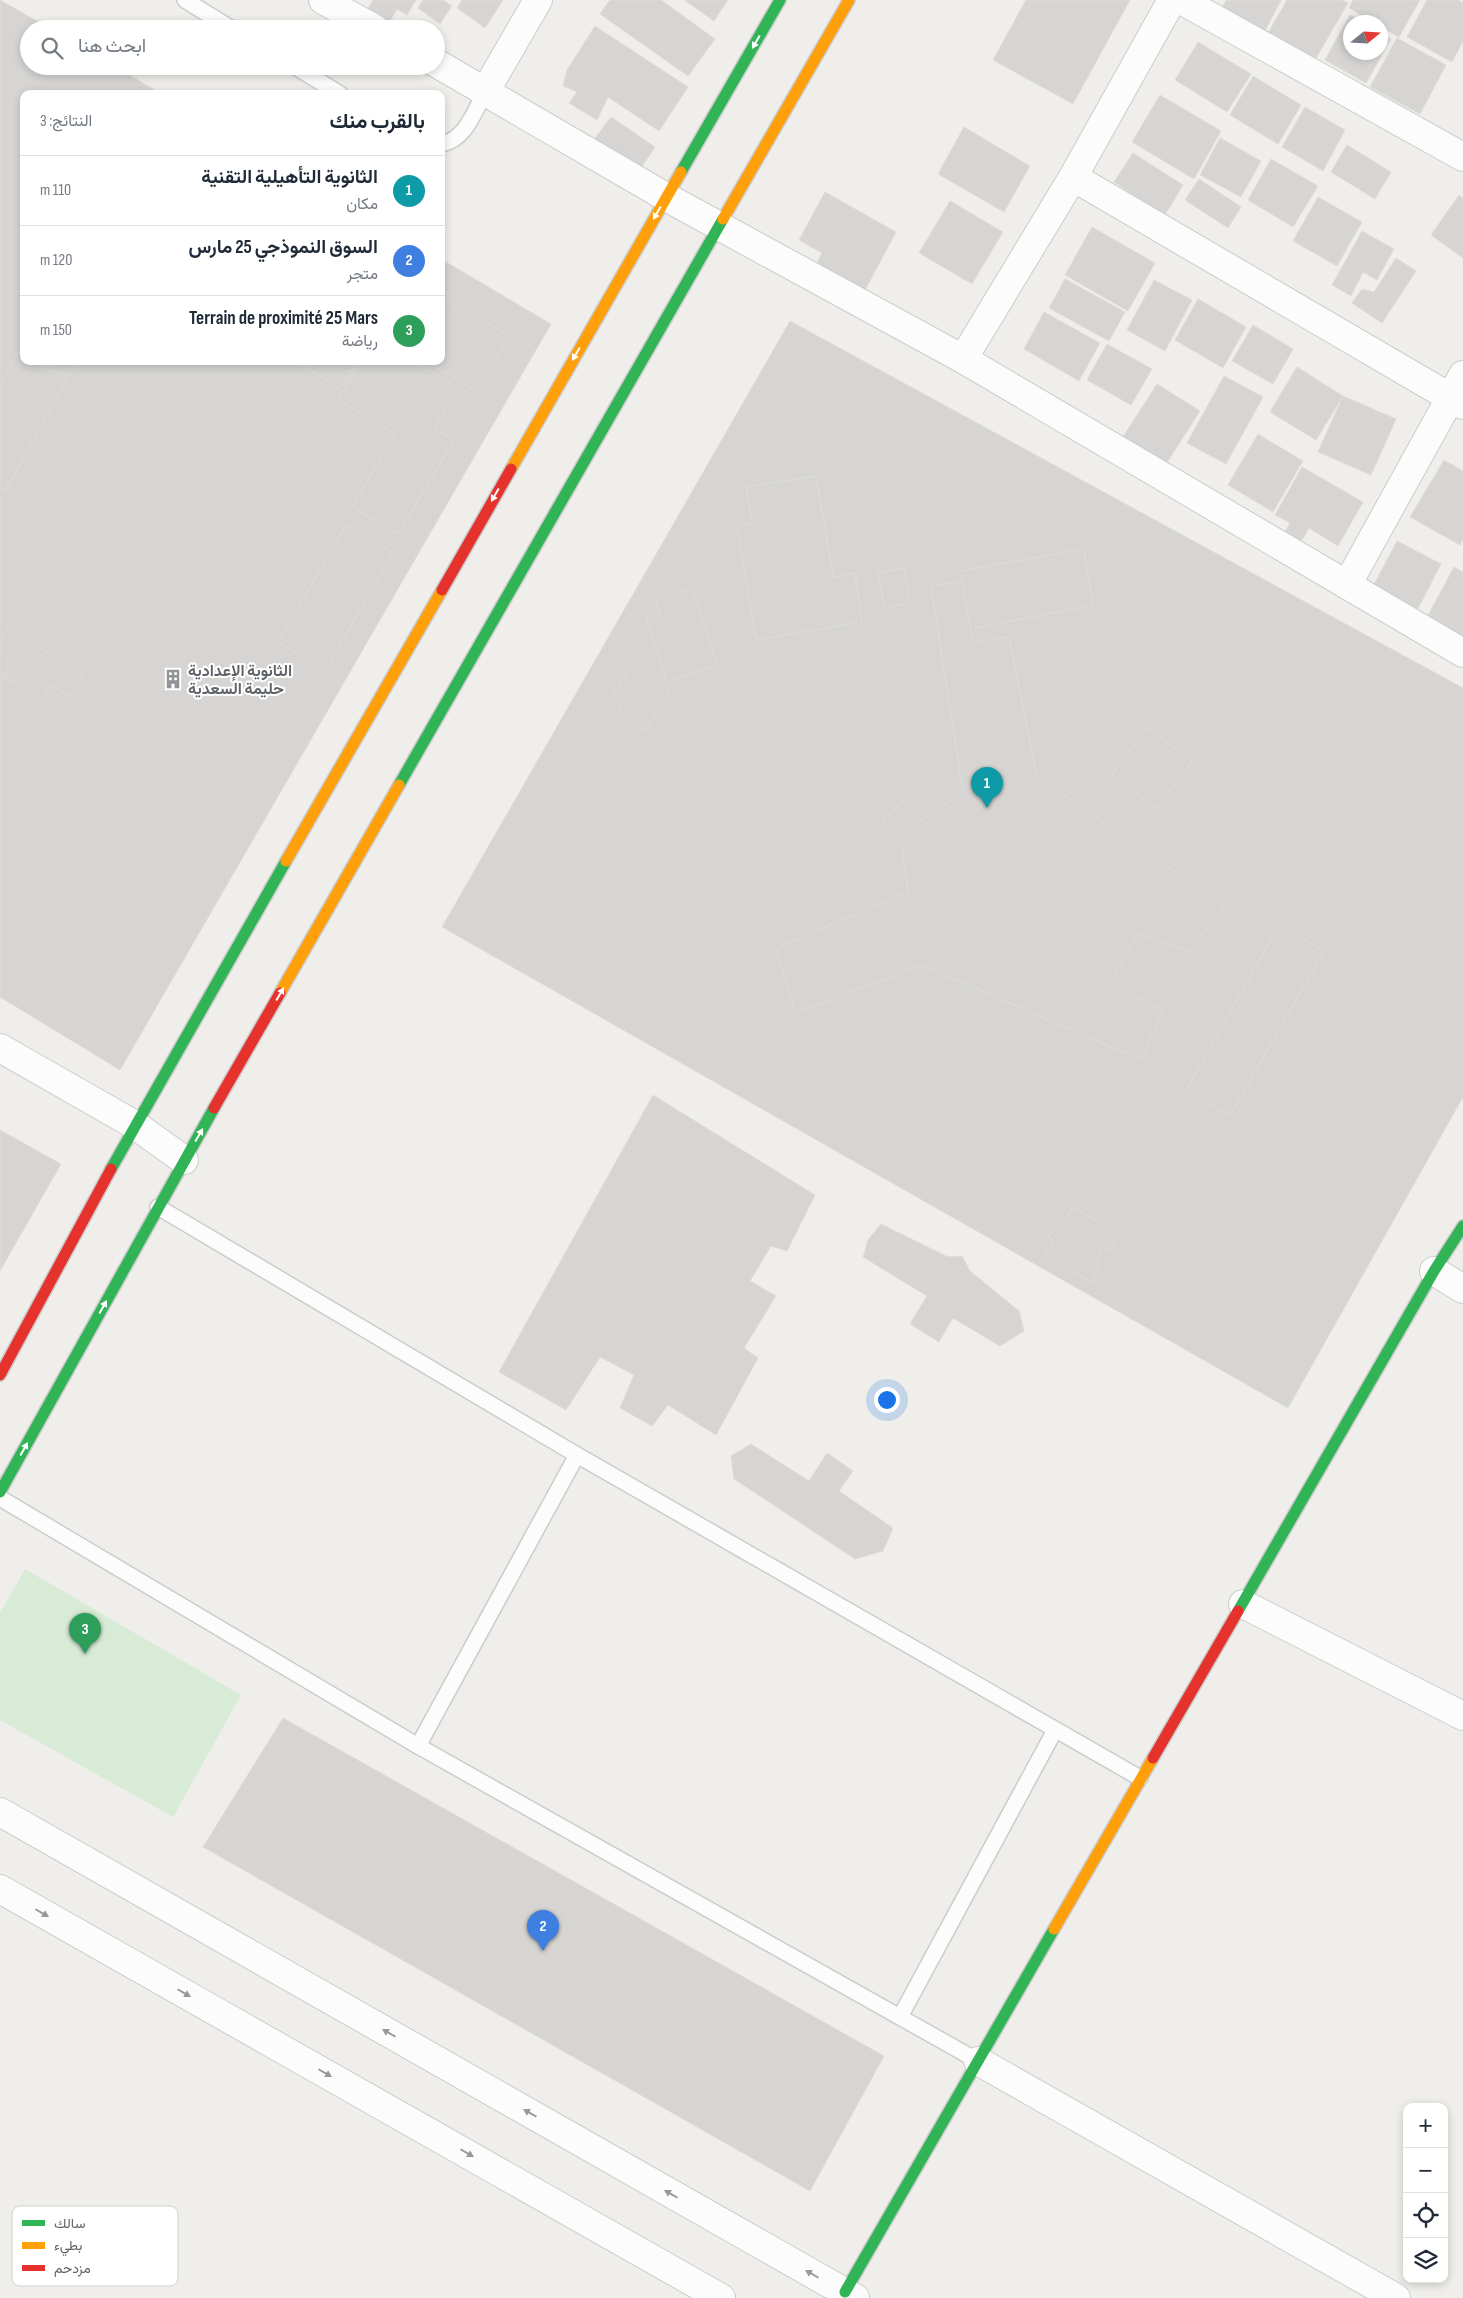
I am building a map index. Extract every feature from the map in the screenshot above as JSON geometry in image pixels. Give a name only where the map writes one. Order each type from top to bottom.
[{"type":"street","points":[[323,0],[359,20]]},
{"type":"street","points":[[486,90],[538,0]]},
{"type":"street","points":[[0,1375],[135,1125],[780,0]]},
{"type":"street","points":[[0,1492],[184,1160],[849,0]]},
{"type":"street","points":[[963,359],[1074,176],[1172,0]]},
{"type":"street","points":[[1180,0],[1463,157]]},
{"type":"street","points":[[445,67],[666,197],[963,359],[1463,653]]},
{"type":"street","points":[[1074,176],[1459,392],[1347,586]]},
{"type":"street","points":[[0,1048],[135,1125],[184,1160]]},
{"type":"street","points":[[0,1812],[850,2295],[978,2062],[1140,1778],[1243,1604],[1434,1271],[1463,1226]]},
{"type":"street","points":[[1434,1271],[1463,1290]]},
{"type":"street","points":[[1243,1604],[1463,1716]]},
{"type":"street","points":[[0,1889],[721,2298]]},
{"type":"street","points":[[978,2062],[1396,2298]]},
{"type":"lane","points":[[185,0],[217,20]]},
{"type":"lane","points":[[309,75],[333,90]]},
{"type":"lane","points":[[445,144],[461,135],[486,90]]},
{"type":"lane","points":[[158,1207],[577,1455],[1140,1778]]},
{"type":"lane","points":[[418,1746],[577,1455]]},
{"type":"lane","points":[[0,1498],[418,1746],[978,2062]]},
{"type":"lane","points":[[900,2017],[1055,1730]]},
{"type":"green space","points":[[25,1569],[241,1695],[173,1817],[0,1720],[0,1613]]},
{"type":"building","name":"الثانوية الإعدادية حليمة السعدية","points":[[0,0],[35,20],[20,20],[20,75],[130,75],[154,90],[20,90],[20,365],[445,365],[445,261],[551,324],[120,1070],[0,997]]},
{"type":"building","points":[[373,0],[416,0],[407,15],[397,9],[391,20],[377,20],[365,13]]},
{"type":"building","points":[[423,0],[443,0],[452,6],[443,20],[434,20],[418,8]]},
{"type":"building","points":[[462,0],[503,0],[485,28],[457,8]]},
{"type":"building","points":[[610,0],[661,0],[715,39],[688,76],[600,14]]},
{"type":"building","points":[[684,0],[728,0],[714,21]]},
{"type":"building","points":[[1026,0],[1130,0],[1073,104],[993,60]]},
{"type":"building","points":[[1226,0],[1281,0],[1265,31],[1222,8]]},
{"type":"building","points":[[1287,0],[1342,0],[1348,3],[1315,60],[1268,33]]},
{"type":"building","points":[[1353,0],[1420,0],[1399,37],[1388,31],[1388,15],[1362,15],[1349,8]]},
{"type":"building","points":[[1427,0],[1458,0],[1463,3],[1463,41],[1452,62],[1407,37]]},
{"type":"building","points":[[595,26],[688,87],[659,131],[608,97],[597,120],[569,103],[577,92],[563,86],[567,70]]},
{"type":"building","points":[[1343,28],[1343,60],[1379,60],[1366,83],[1325,60]]},
{"type":"building","points":[[1397,38],[1446,65],[1420,114],[1370,87],[1385,60],[1388,60],[1388,54]]},
{"type":"building","points":[[1198,42],[1251,74],[1227,112],[1175,80]]},
{"type":"building","points":[[1253,76],[1301,105],[1278,144],[1230,115]]},
{"type":"building","points":[[1160,95],[1221,131],[1194,179],[1132,142]]},
{"type":"building","points":[[1305,107],[1345,130],[1323,171],[1282,147]]},
{"type":"building","points":[[611,117],[655,147],[636,175],[592,142]]},
{"type":"building","points":[[964,127],[1030,166],[1004,212],[938,174]]},
{"type":"building","points":[[1220,138],[1261,161],[1241,197],[1200,175]]},
{"type":"building","points":[[1347,145],[1391,172],[1375,199],[1331,172]]},
{"type":"building","points":[[1133,153],[1183,185],[1165,215],[1114,182]]},
{"type":"building","points":[[1271,159],[1318,186],[1293,227],[1248,200]]},
{"type":"building","points":[[1199,179],[1241,207],[1228,228],[1185,200]]},
{"type":"building","points":[[825,192],[896,232],[864,292],[815,266],[822,253],[799,240]]},
{"type":"building","points":[[1459,195],[1463,198],[1463,258],[1431,235]]},
{"type":"building","points":[[1318,197],[1362,222],[1337,266],[1293,241]]},
{"type":"building","points":[[950,201],[1003,232],[972,284],[919,253]]},
{"type":"building","points":[[1092,227],[1155,263],[1128,311],[1065,275]]},
{"type":"building","points":[[1362,231],[1394,249],[1377,280],[1363,272],[1351,296],[1332,285]]},
{"type":"building","points":[[1396,258],[1416,271],[1382,323],[1352,303],[1362,289],[1374,292]]},
{"type":"building","points":[[1065,279],[1125,312],[1109,341],[1049,308]]},
{"type":"building","points":[[1154,280],[1192,300],[1165,351],[1127,330]]},
{"type":"building","points":[[445,298],[509,336],[477,391],[433,365],[445,365]]},
{"type":"building","points":[[1198,299],[1246,327],[1223,368],[1175,340]]},
{"type":"building","points":[[1044,312],[1100,343],[1079,381],[1024,349]]},
{"type":"building","points":[[790,321],[1463,688],[1463,1097],[1288,1408],[442,927]]},
{"type":"building","points":[[1253,325],[1293,349],[1273,384],[1232,361]]},
{"type":"building","points":[[1107,344],[1152,369],[1131,405],[1087,380]]},
{"type":"building","points":[[18,352],[20,353],[20,365],[42,365],[67,379],[5,492],[0,489],[0,385]]},
{"type":"building","points":[[50,365],[74,365],[68,376]]},
{"type":"building","points":[[303,365],[355,365],[340,389]]},
{"type":"building","points":[[359,365],[421,365],[477,399],[463,410],[450,401],[434,428],[454,440],[398,534],[352,507],[395,434],[338,400]]},
{"type":"building","points":[[1297,367],[1343,396],[1316,440],[1270,412]]},
{"type":"building","points":[[1224,376],[1263,397],[1226,464],[1187,443]]},
{"type":"building","points":[[1157,384],[1200,411],[1166,464],[1123,437]]},
{"type":"building","points":[[1343,396],[1396,419],[1371,475],[1318,452]]},
{"type":"building","points":[[1258,434],[1303,461],[1273,512],[1228,485]]},
{"type":"building","points":[[1444,460],[1463,471],[1463,539],[1460,545],[1410,517]]},
{"type":"building","points":[[1302,467],[1363,502],[1338,546],[1309,528],[1299,545],[1283,535],[1290,523],[1275,515]]},
{"type":"building","points":[[816,476],[833,577],[855,573],[862,622],[756,640],[737,525],[752,523],[746,487]]},
{"type":"building","points":[[346,525],[393,553],[325,671],[278,642]]},
{"type":"building","points":[[1397,541],[1441,564],[1414,616],[1370,592]]},
{"type":"building","points":[[1084,549],[1093,605],[970,629],[960,571]]},
{"type":"building","points":[[1454,567],[1463,572],[1463,642],[1425,621]]},
{"type":"building","points":[[904,568],[910,603],[885,608],[878,573]]},
{"type":"building","points":[[962,581],[973,642],[1009,637],[1037,776],[1224,906],[1191,951],[1138,933],[1109,985],[1163,1010],[1141,1060],[922,965],[795,1013],[776,948],[908,892],[902,846],[883,821],[902,801],[921,821],[963,792],[931,586]]},
{"type":"building","points":[[692,587],[717,665],[667,681],[646,618],[660,614],[655,599]]},
{"type":"building","points":[[7,628],[83,673],[70,696],[51,685],[43,700],[3,676],[12,661],[0,654],[0,640]]},
{"type":"building","points":[[631,666],[670,689],[646,730],[617,713],[622,704],[614,694]]},
{"type":"building","points":[[1148,728],[1192,761],[1156,809],[1112,775]]},
{"type":"building","points":[[1279,925],[1324,951],[1230,1116],[1186,1091]]},
{"type":"building","points":[[653,1095],[815,1195],[787,1251],[771,1246],[750,1281],[776,1296],[744,1348],[758,1358],[716,1435],[668,1405],[652,1426],[620,1408],[634,1375],[600,1357],[566,1410],[499,1372]]},
{"type":"building","points":[[0,1130],[61,1164],[0,1271]]},
{"type":"building","points":[[1072,1207],[1119,1233],[1109,1251],[1103,1247],[1095,1263],[1100,1266],[1091,1282],[1045,1256],[1054,1240],[1048,1237],[1060,1215],[1066,1219]]},
{"type":"building","points":[[881,1224],[948,1257],[962,1256],[970,1271],[1019,1311],[1024,1331],[1000,1346],[953,1318],[939,1342],[910,1324],[927,1296],[863,1257],[868,1240]]},
{"type":"building","points":[[751,1444],[809,1481],[827,1453],[853,1471],[839,1491],[893,1528],[883,1551],[855,1559],[734,1479],[731,1456]]},
{"type":"building","points":[[283,1718],[884,2056],[810,2191],[203,1847]]},
{"type":"traffic: fast","points":[[681,172],[780,0]]},
{"type":"traffic: fast","points":[[399,785],[723,219]]},
{"type":"traffic: fast","points":[[111,1169],[286,861]]},
{"type":"traffic: fast","points":[[0,1492],[214,1108]]},
{"type":"traffic: fast","points":[[1238,1611],[1434,1271],[1463,1226]]},
{"type":"traffic: fast","points":[[845,2292],[1054,1929]]},
{"type":"traffic: slow","points":[[723,219],[849,0]]},
{"type":"traffic: slow","points":[[511,469],[681,172]]},
{"type":"traffic: slow","points":[[286,861],[442,590]]},
{"type":"traffic: slow","points":[[280,993],[399,785]]},
{"type":"traffic: slow","points":[[1054,1929],[1153,1758]]},
{"type":"traffic: jam","points":[[442,590],[511,469]]},
{"type":"traffic: jam","points":[[214,1108],[280,993]]},
{"type":"traffic: jam","points":[[0,1375],[111,1169]]},
{"type":"traffic: jam","points":[[1153,1758],[1238,1611]]},
{"type":"place","name":"الثانوية الإعدادية حليمة السعدية","points":[[173,679]]},
{"type":"place","name":"الثانوية التأهيلية التقنية","points":[[987,808]]},
{"type":"place","name":"Terrain de proximité 25 Mars","points":[[85,1654]]},
{"type":"place","name":"السوق النموذجي 25 مارس","points":[[543,1951]]}]
